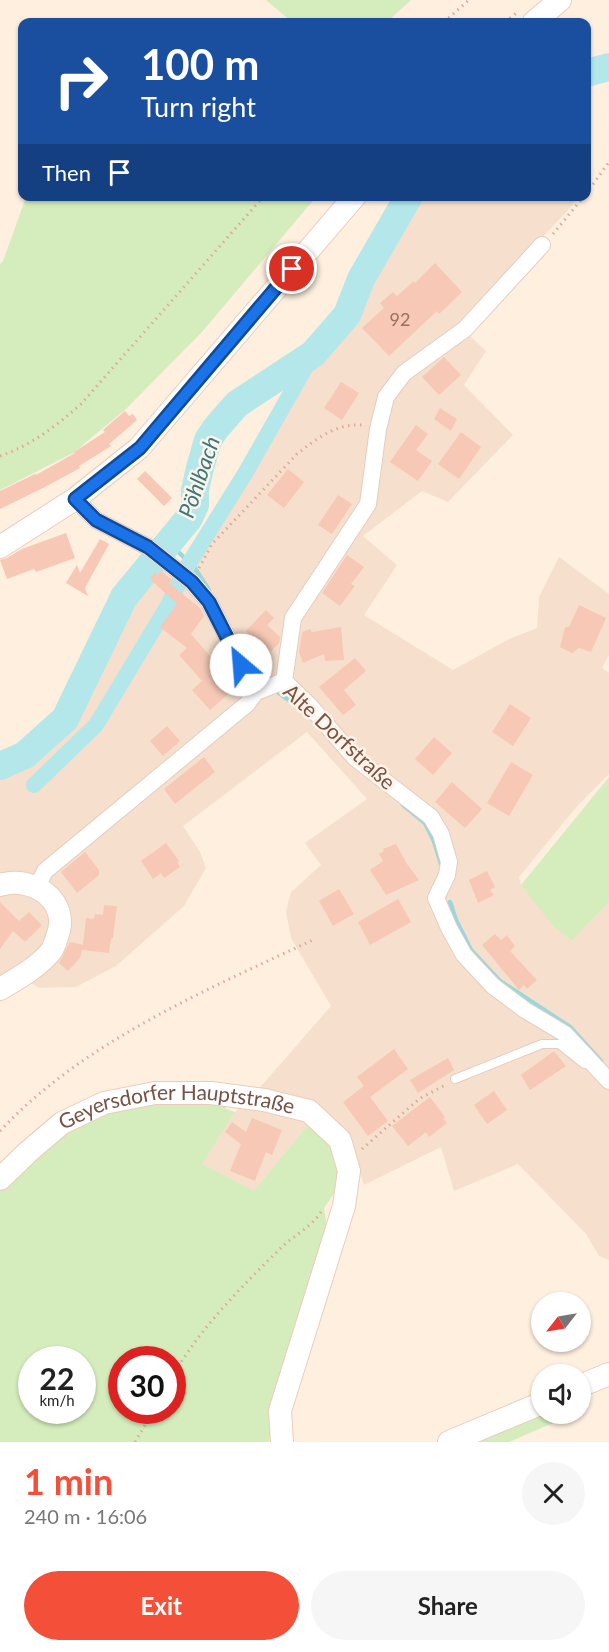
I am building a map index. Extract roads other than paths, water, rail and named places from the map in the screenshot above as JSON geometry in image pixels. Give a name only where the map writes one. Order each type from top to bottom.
[{"type":"main road","points":[[539,18],[560,0]]},
{"type":"main road","points":[[2,540],[75,499],[140,448],[351,201]]},
{"type":"main road","points":[[0,885],[10,882],[38,887],[47,893],[58,908],[61,926],[52,949],[21,977],[0,989]]},
{"type":"main road","name":"Geyersdorfer Hauptstraße","points":[[0,1179],[62,1123],[104,1103],[155,1094],[211,1093],[264,1100],[309,1111],[340,1140],[349,1171],[344,1206],[280,1412],[282,1442]]},
{"type":"main road","points":[[591,1381],[609,1374]]},
{"type":"main road","points":[[449,1442],[531,1408]]},
{"type":"street","points":[[284,681],[293,618],[368,504],[378,429],[386,397],[404,373],[465,329],[542,245]]},
{"type":"street","name":"Alte Dorfstraße","points":[[75,499],[96,520],[194,573],[256,692]]},
{"type":"street","name":"Alte Dorfstraße","points":[[38,887],[45,871],[247,704],[256,692],[284,681],[310,706],[355,758],[431,817],[441,834],[449,862],[447,874],[436,898],[464,955],[492,986],[525,1010],[565,1034],[606,1077]]},
{"type":"lane","points":[[455,1079],[542,1044],[559,1044],[583,1064],[606,1077]]},
{"type":"waterway","name":"Pöhlbach","points":[[591,72],[609,67]]},
{"type":"waterway","name":"Pöhlbach","points":[[0,766],[25,755],[65,719],[124,597],[189,518],[195,505],[195,490],[208,440],[237,404],[313,354],[347,315],[361,279],[406,201]]},
{"type":"waterway","points":[[34,785],[96,725],[313,354]]},
{"type":"waterway","points":[[168,542],[194,567],[209,590]]},
{"type":"waterway","points":[[276,691],[304,711]]},
{"type":"waterway","points":[[403,805],[425,823],[434,841],[441,864]]},
{"type":"waterway","points":[[450,902],[471,950],[500,981],[570,1027],[601,1061]]}]
